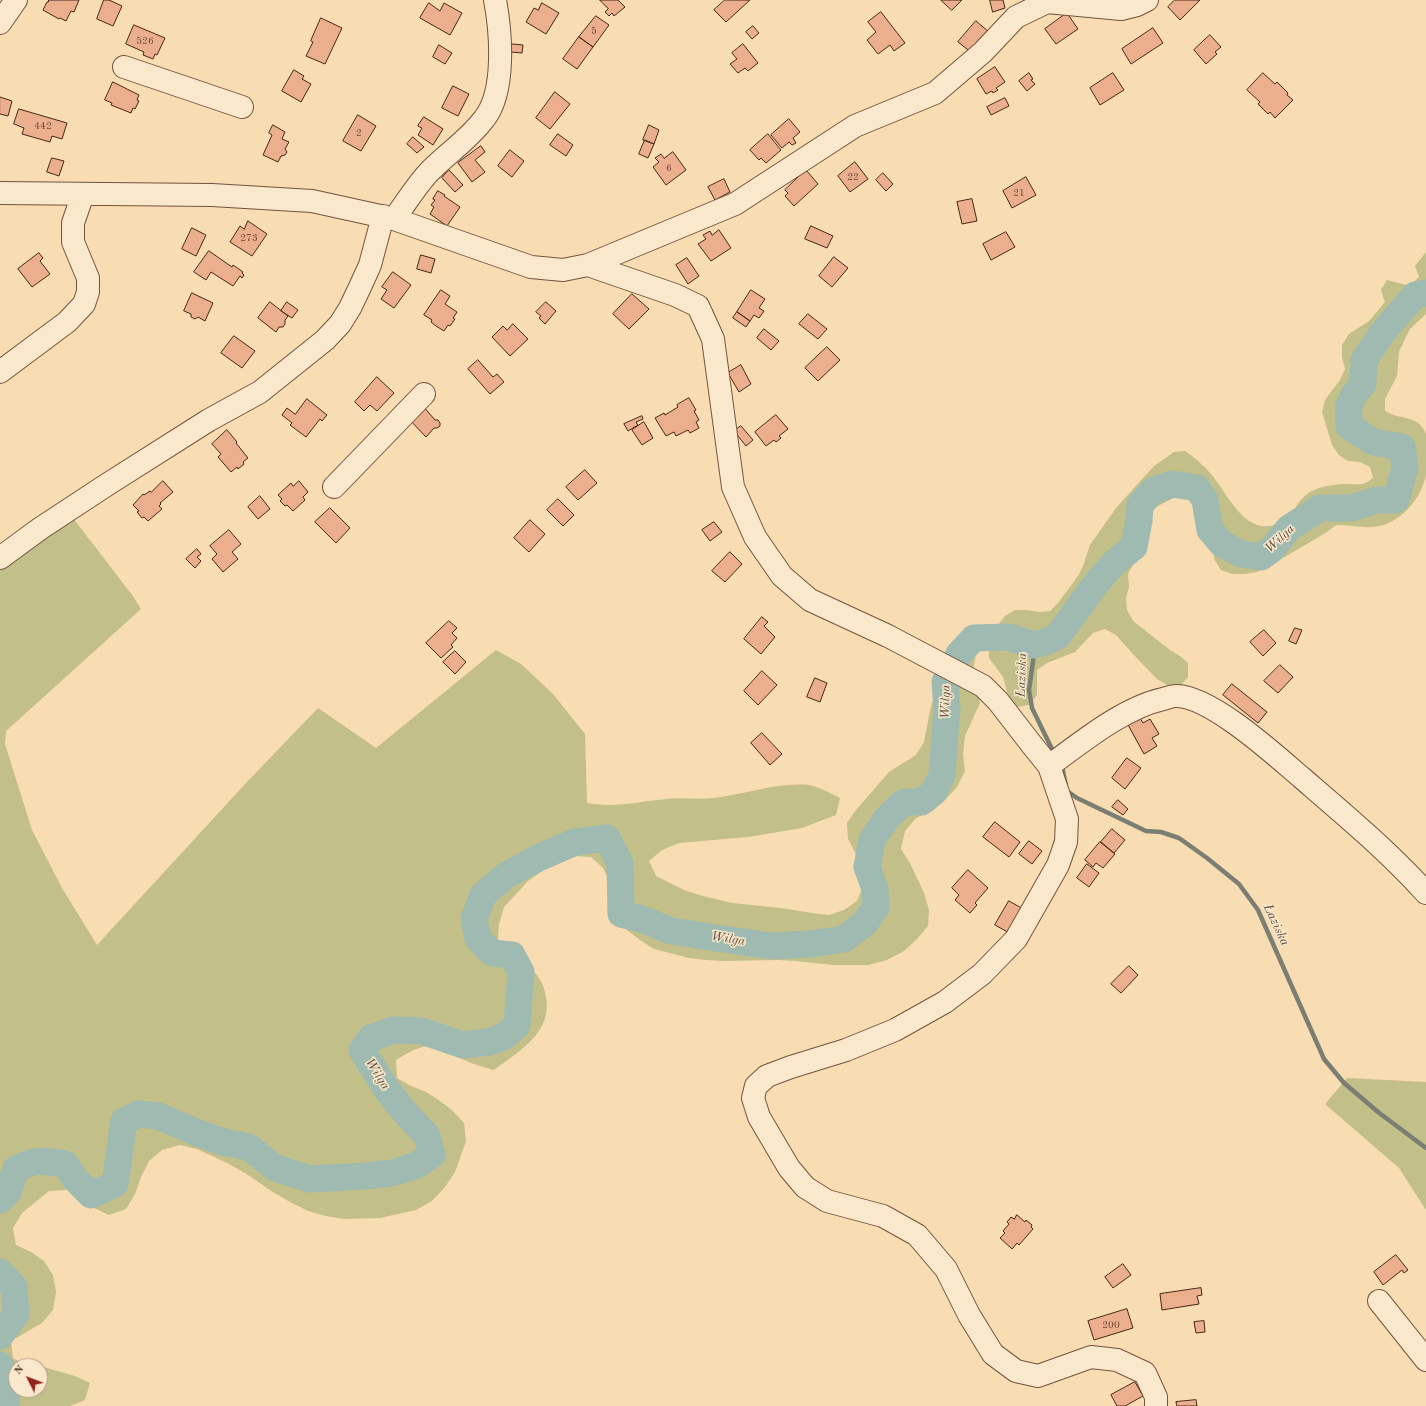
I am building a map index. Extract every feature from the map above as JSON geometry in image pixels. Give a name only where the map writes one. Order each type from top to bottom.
[{"type":"street","points":[[0,23],[16,0]]},
{"type":"street","points":[[0,558],[41,528],[108,484],[209,420],[260,392],[324,340],[340,324],[360,287],[389,217],[430,171],[472,133],[485,118],[495,101],[500,72],[500,51],[495,0]]},
{"type":"street","points":[[0,193],[212,195],[312,201],[389,217],[531,267],[564,270],[588,265],[735,204],[855,126],[935,93],[983,52],[1016,17],[1047,2],[1121,9],[1147,0]]},
{"type":"street","points":[[124,66],[242,108]]},
{"type":"street","points":[[0,372],[67,322],[84,304],[88,292],[88,278],[73,242],[73,223],[83,194]]},
{"type":"street","points":[[588,265],[675,295],[698,306],[713,339],[732,487],[755,537],[782,576],[810,600],[888,636],[983,686],[998,701],[1049,766],[1067,819],[1066,842],[1058,865],[1016,939],[982,974],[945,1002],[895,1030],[846,1050],[767,1076],[756,1086],[753,1098],[759,1117],[789,1168],[805,1187],[827,1201],[883,1216],[917,1234],[946,1269],[969,1315],[993,1354],[1016,1371],[1038,1376],[1091,1357],[1117,1360],[1145,1373],[1156,1397],[1156,1406]]},
{"type":"street","points":[[334,487],[424,394]]},
{"type":"street","points":[[1049,766],[1129,711],[1151,701],[1176,696],[1194,698],[1221,714],[1264,746],[1372,839],[1399,864],[1426,893]]},
{"type":"street","points":[[1380,1301],[1426,1360]]},
{"type":"shaded area","points":[[1426,252],[1426,314],[1410,329],[1404,341],[1399,352],[1397,376],[1385,399],[1385,411],[1418,423],[1424,429],[1426,434],[1426,474],[1424,483],[1420,493],[1408,509],[1400,516],[1383,525],[1368,527],[1336,525],[1327,532],[1268,567],[1257,572],[1232,574],[1221,570],[1214,559],[1212,537],[1205,502],[1198,493],[1187,491],[1154,508],[1145,517],[1140,529],[1138,541],[1139,553],[1128,574],[1129,587],[1126,598],[1127,610],[1133,621],[1188,663],[1188,677],[1180,686],[1167,685],[1157,679],[1116,635],[1105,629],[1093,633],[1075,652],[1047,663],[1037,670],[1037,695],[1029,705],[1017,707],[1009,699],[1003,677],[989,658],[989,646],[992,635],[998,625],[1005,616],[1015,610],[1039,612],[1050,611],[1058,603],[1078,576],[1090,545],[1116,508],[1154,466],[1174,452],[1185,451],[1192,456],[1210,473],[1239,512],[1257,525],[1268,526],[1285,520],[1302,498],[1312,491],[1334,485],[1363,484],[1373,478],[1370,467],[1360,462],[1348,461],[1339,455],[1332,445],[1322,412],[1325,400],[1340,380],[1345,369],[1342,357],[1342,345],[1349,334],[1369,321],[1385,302],[1381,290],[1387,280],[1410,286],[1419,277],[1415,266]]},
{"type":"shaded area","points":[[73,518],[141,609],[6,731],[5,744],[32,830],[62,888],[97,945],[246,783],[318,708],[376,748],[496,650],[521,664],[553,694],[585,734],[587,803],[617,805],[672,798],[709,799],[786,785],[809,785],[825,790],[840,798],[836,815],[802,828],[748,837],[679,843],[662,850],[649,861],[656,876],[684,890],[699,895],[732,903],[829,915],[844,910],[857,901],[863,886],[861,870],[856,854],[848,839],[847,823],[856,810],[889,772],[916,755],[924,742],[934,695],[941,680],[961,655],[973,646],[976,654],[973,671],[980,703],[965,736],[963,754],[965,771],[957,787],[945,800],[931,811],[916,818],[905,831],[901,849],[910,863],[924,893],[929,910],[928,926],[904,951],[887,960],[868,965],[833,965],[778,960],[706,960],[689,958],[654,949],[627,930],[618,914],[617,898],[611,883],[603,868],[591,857],[573,856],[557,861],[528,881],[504,907],[499,924],[498,941],[507,951],[533,970],[542,984],[546,997],[547,1009],[544,1021],[532,1040],[494,1070],[482,1067],[440,1048],[431,1046],[423,1047],[407,1053],[396,1060],[397,1078],[426,1092],[440,1101],[453,1111],[464,1123],[466,1141],[455,1172],[445,1187],[432,1201],[416,1210],[380,1218],[344,1219],[326,1216],[308,1211],[290,1202],[245,1173],[197,1149],[180,1145],[162,1150],[149,1161],[135,1194],[126,1209],[109,1215],[94,1208],[67,1190],[49,1191],[22,1213],[13,1228],[16,1245],[31,1252],[44,1261],[53,1275],[56,1292],[53,1310],[42,1323],[11,1341],[13,1358],[8,1358],[8,1398],[48,1398],[48,1368],[75,1376],[90,1383],[85,1400],[70,1406],[0,1406],[0,562]]},
{"type":"shaded area","points":[[1347,1078],[1426,1082],[1426,1210],[1399,1168],[1325,1104]]},
{"type":"building","points":[[49,0],[79,0],[74,12],[71,11],[66,21],[60,18],[59,19],[43,10]]},
{"type":"building","points":[[104,0],[109,0],[122,6],[113,26],[97,19]]},
{"type":"building","points":[[600,0],[618,0],[625,7],[614,16],[612,13],[609,16],[605,12],[608,9]]},
{"type":"building","points":[[725,0],[750,0],[726,22],[714,10]]},
{"type":"building","points":[[941,0],[962,0],[952,10]]},
{"type":"building","points":[[990,0],[1003,0],[1005,8],[993,12]]},
{"type":"building","points":[[1175,0],[1200,0],[1180,20],[1168,7]]},
{"type":"building","points":[[429,3],[440,11],[444,3],[462,13],[450,35],[420,18]]},
{"type":"building","points":[[542,3],[559,13],[546,34],[526,22],[534,8],[538,10]]},
{"type":"building","points":[[881,12],[905,43],[894,51],[890,45],[878,54],[867,40],[876,32],[868,22]]},
{"type":"building","points":[[1067,13],[1078,29],[1056,44],[1045,29]]},
{"type":"building","points":[[596,16],[609,25],[593,47],[579,37]]},
{"type":"building","points":[[321,18],[342,28],[325,64],[306,56],[313,42],[311,41]]},
{"type":"building","points":[[976,21],[989,32],[972,53],[958,42]]},
{"type":"building","points":[[134,25],[165,38],[157,55],[155,54],[153,59],[143,55],[144,52],[126,44]]},
{"type":"building","points":[[753,26],[759,33],[752,39],[746,32]]},
{"type":"building","points":[[1153,28],[1163,43],[1131,64],[1122,49]]},
{"type":"building","points":[[1210,35],[1221,47],[1215,52],[1217,54],[1206,64],[1194,50]]},
{"type":"building","points":[[579,37],[593,47],[577,69],[563,59]]},
{"type":"building","points":[[512,44],[523,45],[522,53],[511,52]]},
{"type":"building","points":[[743,44],[758,63],[748,71],[745,68],[738,73],[730,64],[737,59],[732,53]]},
{"type":"building","points":[[439,45],[452,53],[445,64],[433,57]]},
{"type":"building","points":[[995,67],[1005,82],[996,88],[998,90],[993,93],[992,91],[986,94],[977,79]]},
{"type":"building","points":[[294,70],[304,76],[302,79],[311,84],[301,102],[282,91]]},
{"type":"building","points":[[1029,73],[1033,79],[1031,80],[1035,84],[1027,91],[1019,81]]},
{"type":"building","points":[[1113,73],[1124,90],[1100,105],[1090,88]]},
{"type":"building","points":[[1263,73],[1275,84],[1277,82],[1293,100],[1275,118],[1270,112],[1268,114],[1258,104],[1260,102],[1247,90]]},
{"type":"building","points":[[113,82],[139,95],[137,100],[139,101],[131,113],[111,105],[112,103],[105,100]]},
{"type":"building","points":[[453,86],[469,94],[458,116],[442,108]]},
{"type":"building","points":[[555,92],[570,104],[550,129],[536,118]]},
{"type":"building","points":[[0,97],[12,101],[8,116],[0,114]]},
{"type":"building","points":[[1005,98],[1009,106],[991,115],[987,107]]},
{"type":"building","points":[[19,109],[67,123],[62,139],[52,136],[50,142],[22,134],[24,128],[14,124]]},
{"type":"building","points":[[358,115],[376,126],[361,151],[343,141]]},
{"type":"building","points":[[424,117],[443,129],[433,145],[418,135],[422,128],[418,126]]},
{"type":"building","points":[[789,119],[800,132],[793,138],[796,143],[792,145],[789,142],[782,148],[771,135]]},
{"type":"building","points":[[273,125],[285,132],[282,139],[289,142],[285,149],[287,152],[285,155],[281,156],[278,162],[263,155],[272,135],[269,133]]},
{"type":"building","points":[[649,125],[659,130],[654,144],[643,140]]},
{"type":"building","points":[[558,134],[573,145],[566,156],[550,145]]},
{"type":"building","points":[[768,134],[781,150],[766,163],[761,158],[759,160],[750,150]]},
{"type":"building","points":[[413,137],[424,147],[417,153],[407,144]]},
{"type":"building","points":[[645,140],[654,144],[648,158],[639,154]]},
{"type":"building","points":[[481,146],[485,152],[475,160],[485,172],[472,182],[458,163]]},
{"type":"building","points":[[510,150],[524,161],[512,177],[498,166]]},
{"type":"building","points":[[673,152],[686,170],[666,185],[653,167],[659,162],[655,158],[661,154],[664,158]]},
{"type":"building","points":[[52,158],[64,161],[59,176],[47,172]]},
{"type":"building","points":[[855,162],[868,179],[850,192],[838,176]]},
{"type":"building","points":[[449,170],[463,185],[455,192],[442,178]]},
{"type":"building","points":[[806,170],[818,184],[794,206],[785,196],[788,193],[785,190]]},
{"type":"building","points":[[883,173],[893,184],[886,191],[876,180]]},
{"type":"building","points":[[1026,177],[1036,195],[1012,208],[1003,191]]},
{"type":"building","points":[[724,179],[730,192],[715,200],[708,187]]},
{"type":"building","points":[[438,191],[460,207],[447,226],[430,214],[434,207],[431,205],[435,200],[433,199]]},
{"type":"building","points":[[972,199],[977,221],[962,224],[957,202]]},
{"type":"building","points":[[248,221],[267,234],[252,256],[230,242],[240,226],[244,229]]},
{"type":"building","points":[[811,226],[833,236],[827,248],[805,239]]},
{"type":"building","points":[[192,228],[206,235],[196,256],[182,249]]},
{"type":"building","points":[[719,230],[731,248],[711,261],[698,244],[706,239],[703,235],[710,231],[712,235]]},
{"type":"building","points":[[1006,232],[1015,247],[991,260],[983,244]]},
{"type":"building","points":[[209,251],[232,267],[233,265],[243,272],[242,273],[244,275],[242,278],[240,276],[233,286],[211,272],[206,280],[194,272]]},
{"type":"building","points":[[39,253],[43,258],[40,261],[50,274],[32,287],[18,269]]},
{"type":"building","points":[[421,255],[435,259],[431,273],[417,269]]},
{"type":"building","points":[[834,257],[848,268],[832,287],[819,276]]},
{"type":"building","points":[[687,258],[699,276],[688,284],[676,265]]},
{"type":"building","points":[[393,272],[411,285],[394,308],[381,299],[387,290],[382,287]]},
{"type":"building","points":[[441,290],[450,296],[445,304],[457,312],[453,318],[455,319],[444,331],[424,315]]},
{"type":"building","points":[[751,290],[765,299],[759,308],[764,311],[759,318],[754,315],[750,321],[737,312]]},
{"type":"building","points":[[192,293],[213,303],[205,321],[198,317],[195,319],[191,317],[191,314],[184,311]]},
{"type":"building","points":[[632,294],[649,309],[629,329],[613,314]]},
{"type":"building","points":[[270,302],[288,316],[283,327],[279,327],[276,332],[258,318]]},
{"type":"building","points":[[287,302],[298,310],[292,318],[281,311]]},
{"type":"building","points":[[546,302],[556,311],[545,324],[539,318],[541,316],[536,312]]},
{"type":"building","points":[[737,312],[750,321],[746,327],[733,318]]},
{"type":"building","points":[[808,314],[827,329],[818,339],[799,324]]},
{"type":"building","points":[[513,324],[528,339],[510,356],[492,337],[503,326],[507,330]]},
{"type":"building","points":[[764,329],[779,341],[771,350],[757,338]]},
{"type":"building","points":[[234,336],[255,351],[242,368],[221,353]]},
{"type":"building","points":[[827,347],[840,360],[818,381],[805,368]]},
{"type":"building","points":[[478,360],[493,377],[497,374],[504,382],[490,394],[468,369]]},
{"type":"building","points":[[741,365],[751,384],[739,392],[728,373]]},
{"type":"building","points":[[377,377],[394,393],[377,411],[370,405],[364,411],[355,402]]},
{"type":"building","points":[[689,398],[696,410],[694,411],[699,420],[696,422],[699,428],[690,433],[688,430],[676,436],[674,432],[666,436],[655,418],[664,413],[665,415],[678,407],[677,405]]},
{"type":"building","points":[[307,399],[327,415],[322,421],[320,419],[306,437],[290,425],[292,423],[282,415],[287,408],[295,414]]},
{"type":"building","points":[[422,405],[435,420],[438,420],[440,423],[440,426],[434,428],[426,437],[408,418]]},
{"type":"building","points":[[776,415],[788,429],[779,436],[781,438],[776,442],[774,440],[766,446],[755,432]]},
{"type":"building","points":[[642,416],[643,419],[636,422],[638,425],[628,431],[624,424]]},
{"type":"building","points":[[644,422],[653,438],[642,445],[632,430]]},
{"type":"building","points":[[741,426],[753,440],[746,446],[734,431]]},
{"type":"building","points":[[227,430],[248,458],[238,469],[237,467],[231,472],[218,457],[221,454],[212,444]]},
{"type":"building","points":[[585,470],[597,483],[578,500],[566,487]]},
{"type":"building","points":[[163,481],[173,492],[160,503],[161,504],[159,506],[162,509],[148,521],[144,517],[142,518],[137,512],[139,511],[133,505],[143,494],[144,495],[150,491],[151,492]]},
{"type":"building","points":[[299,481],[308,492],[303,497],[305,500],[293,511],[280,501],[282,499],[278,495],[291,483],[293,486]]},
{"type":"building","points":[[260,496],[270,509],[258,519],[248,507]]},
{"type":"building","points":[[558,499],[574,515],[563,526],[547,510]]},
{"type":"building","points":[[330,508],[350,528],[336,543],[315,522]]},
{"type":"building","points":[[530,520],[545,534],[529,552],[514,538]]},
{"type":"building","points":[[714,522],[722,532],[710,541],[702,530]]},
{"type":"building","points":[[229,530],[241,544],[232,552],[238,559],[223,572],[212,559],[217,554],[210,546]]},
{"type":"building","points":[[197,549],[201,554],[197,557],[201,561],[195,568],[186,559]]},
{"type":"building","points":[[730,552],[742,564],[725,582],[712,571]]},
{"type":"building","points":[[762,617],[768,622],[764,626],[775,637],[761,654],[744,639]]},
{"type":"building","points":[[449,621],[457,628],[452,633],[457,638],[451,645],[453,647],[441,658],[426,643]]},
{"type":"building","points":[[1295,628],[1302,630],[1296,644],[1289,641]]},
{"type":"building","points":[[1264,630],[1276,643],[1263,656],[1250,642]]},
{"type":"building","points":[[455,651],[466,662],[455,674],[443,662]]},
{"type":"building","points":[[1280,665],[1293,677],[1278,693],[1264,681]]},
{"type":"building","points":[[762,671],[777,685],[758,705],[744,691]]},
{"type":"building","points":[[815,678],[827,683],[820,702],[807,697]]},
{"type":"building","points":[[1232,684],[1267,712],[1258,723],[1223,695]]},
{"type":"building","points":[[1139,716],[1143,723],[1150,719],[1159,734],[1152,738],[1157,746],[1144,754],[1127,723]]},
{"type":"building","points":[[762,733],[782,754],[770,765],[751,743]]},
{"type":"building","points":[[1127,758],[1141,768],[1125,789],[1112,778]]},
{"type":"building","points":[[1118,800],[1128,809],[1123,815],[1112,807]]},
{"type":"building","points":[[995,822],[1020,842],[1009,857],[983,837]]},
{"type":"building","points":[[1112,829],[1125,840],[1114,853],[1101,842]]},
{"type":"building","points":[[1029,841],[1042,851],[1032,864],[1019,854]]},
{"type":"building","points":[[1100,842],[1115,854],[1103,868],[1096,863],[1093,867],[1085,860]]},
{"type":"building","points":[[1087,864],[1099,873],[1089,887],[1077,878]]},
{"type":"building","points":[[968,870],[988,888],[975,903],[977,905],[970,913],[955,900],[959,895],[952,888]]},
{"type":"building","points":[[1009,901],[1025,910],[1011,934],[995,925]]},
{"type":"building","points":[[1129,966],[1138,975],[1121,993],[1111,984]]},
{"type":"building","points":[[1017,1215],[1025,1222],[1026,1220],[1032,1225],[1031,1227],[1033,1229],[1019,1245],[1017,1243],[1012,1249],[1000,1238],[1005,1233],[1003,1231],[1009,1224],[1007,1222],[1011,1217],[1014,1219]]},
{"type":"building","points":[[1396,1255],[1408,1270],[1404,1273],[1402,1270],[1383,1285],[1374,1272]]},
{"type":"building","points":[[1123,1264],[1131,1275],[1113,1288],[1105,1277]]},
{"type":"building","points":[[1201,1288],[1202,1295],[1197,1296],[1199,1304],[1162,1310],[1160,1294]]},
{"type":"building","points":[[1127,1309],[1133,1328],[1094,1340],[1088,1321]]},
{"type":"building","points":[[1204,1321],[1205,1332],[1196,1333],[1194,1322]]},
{"type":"building","points":[[1135,1382],[1143,1396],[1125,1406],[1117,1406],[1111,1395]]},
{"type":"building","points":[[1196,1400],[1197,1406],[1177,1406],[1176,1402]]},
{"type":"waterway","name":"Wilga","points":[[0,1200],[8,1192],[16,1169],[29,1163],[40,1161],[65,1164],[76,1180],[91,1195],[115,1184],[124,1121],[139,1114],[158,1116],[223,1142],[249,1147],[275,1168],[310,1179],[392,1173],[417,1165],[432,1155],[427,1136],[387,1090],[362,1050],[371,1038],[393,1030],[422,1031],[463,1045],[489,1042],[505,1036],[517,1025],[521,972],[512,955],[492,953],[478,939],[474,919],[483,895],[505,876],[536,859],[575,842],[607,838],[620,863],[621,914],[642,919],[671,931],[771,946],[810,944],[844,939],[865,923],[876,907],[875,889],[867,867],[872,840],[887,818],[904,802],[922,802],[934,792],[942,775],[947,708],[945,682],[959,654],[974,638],[1008,637],[1034,645],[1058,636],[1098,581],[1114,563],[1134,547],[1139,521],[1140,505],[1153,491],[1172,484],[1197,488],[1205,500],[1210,530],[1222,544],[1241,554],[1261,557],[1272,549],[1289,528],[1320,508],[1352,508],[1377,500],[1396,500],[1405,468],[1402,447],[1373,442],[1349,426],[1349,405],[1354,395],[1363,384],[1364,360],[1383,332],[1415,295],[1426,293]]},
{"type":"waterway","name":"Łaziska","points":[[1034,645],[1029,690],[1032,708],[1052,749]]},
{"type":"waterway","name":"Łaziska","points":[[1062,766],[1067,791],[1077,798],[1146,831],[1161,832],[1179,838],[1239,884],[1258,910],[1324,1059],[1344,1083],[1378,1112],[1426,1148]]},
{"type":"waterway","name":"Wilga","points":[[0,1272],[14,1287],[16,1314],[0,1336]]},
{"type":"waterway","name":"Wilga","points":[[0,1365],[8,1378],[6,1406]]}]
